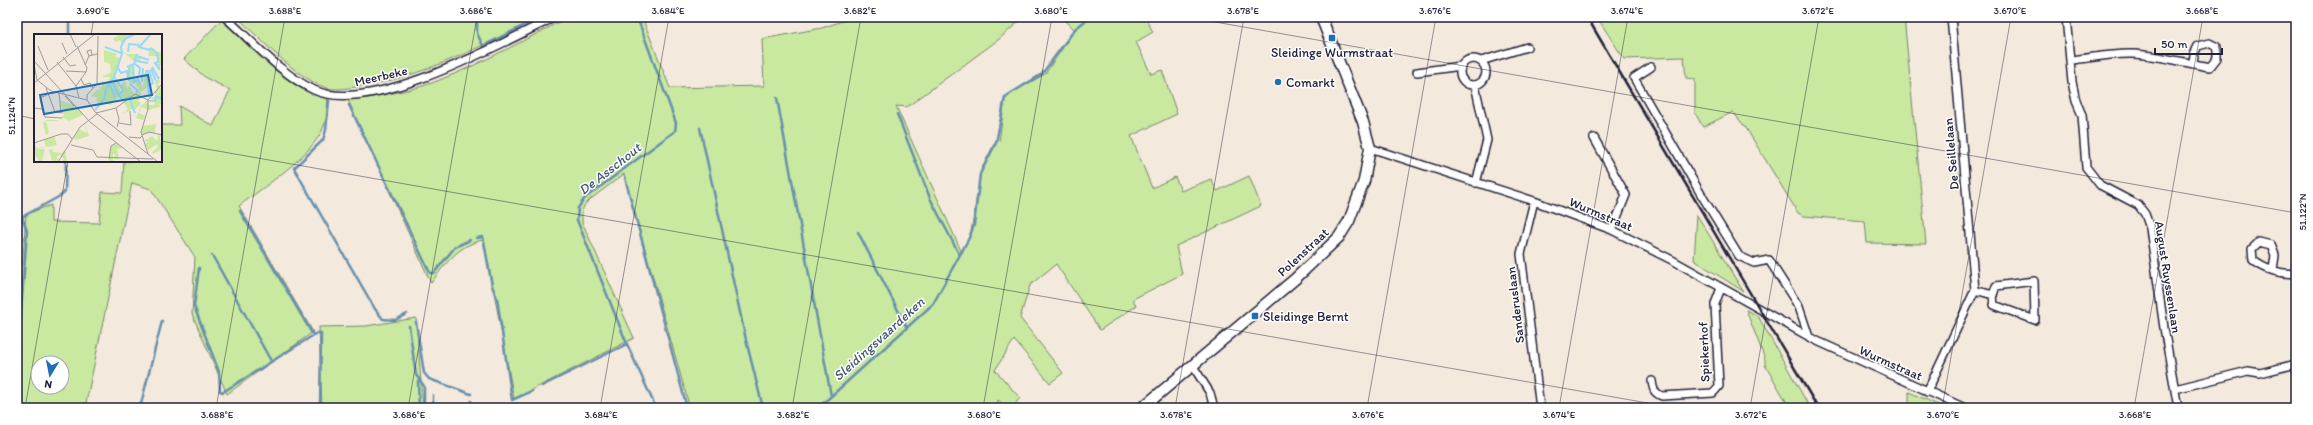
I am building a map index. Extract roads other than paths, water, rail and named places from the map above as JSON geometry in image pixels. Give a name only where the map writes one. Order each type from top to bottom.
[{"type":"main road","name":"Polenstraat","points":[[1142,408],[1295,278],[1339,238],[1349,221],[1364,181],[1370,148],[1363,122],[1321,17]]},
{"type":"street","name":"Meerbeke","points":[[225,17],[303,84],[326,94],[347,95],[384,89],[445,71],[555,17]]},
{"type":"street","name":"De Seillelaan","points":[[1927,392],[1974,290],[1951,17]]},
{"type":"street","name":"August Ruyssenlaan","points":[[2066,17],[2076,101],[2082,115],[2086,167],[2100,185],[2138,205],[2145,214],[2150,228],[2164,328],[2178,408]]},
{"type":"street","points":[[1417,72],[1461,66],[1468,60],[1481,61],[1527,47]]},
{"type":"street","points":[[2071,60],[2134,54],[2193,64]]},
{"type":"street","points":[[1461,66],[1460,73],[1462,80],[1468,85],[1475,85],[1482,82],[1486,75],[1486,67],[1481,61]]},
{"type":"street","points":[[1651,67],[1634,78],[1666,136],[1740,256],[1754,263],[1769,260],[1799,307],[1809,337]]},
{"type":"street","points":[[1475,85],[1487,140],[1476,183]]},
{"type":"street","points":[[1594,138],[1626,195],[1612,230]]},
{"type":"street","name":"Wurmstraat","points":[[1370,148],[1534,201],[1612,230],[1809,337],[1964,408]]},
{"type":"street","name":"Sanderuslaan","points":[[1534,201],[1522,254],[1540,408]]},
{"type":"street","points":[[2273,270],[2296,273]]},
{"type":"street","points":[[2034,281],[2035,320],[1994,305],[1992,295],[1996,286],[2034,281]]},
{"type":"street","name":"Spiekerhof","points":[[1652,381],[1652,388],[1656,394],[1662,396],[1713,393],[1719,386],[1715,304],[1721,288]]},
{"type":"street","points":[[1974,290],[1992,295]]},
{"type":"street","points":[[2175,389],[2248,371],[2260,373],[2296,364]]},
{"type":"street","points":[[1193,366],[1210,393],[1214,408]]},
{"type":"waterway","points":[[69,17],[69,34]]},
{"type":"waterway","name":"De Asschout","points":[[477,17],[477,33],[483,46],[541,17]]},
{"type":"waterway","name":"De Asschout","points":[[637,17],[676,123],[675,131],[585,198],[578,208],[577,220],[627,344],[656,408]]},
{"type":"waterway","name":"Sleidingsvaardeken","points":[[818,408],[933,304],[969,238],[974,225],[980,174],[996,143],[1005,97],[1042,74],[1075,29],[1090,17]]},
{"type":"waterway","points":[[777,98],[831,396]]},
{"type":"waterway","points":[[329,101],[326,130],[323,140],[294,168],[375,309],[383,319],[395,320],[407,314]]},
{"type":"waterway","points":[[349,105],[430,273],[434,273],[455,247],[470,240]]},
{"type":"waterway","points":[[897,114],[930,198],[959,254]]},
{"type":"waterway","points":[[700,128],[746,340],[763,408]]},
{"type":"waterway","points":[[17,367],[27,231],[22,217],[62,195],[65,191],[66,162]]},
{"type":"waterway","points":[[625,178],[687,408]]},
{"type":"waterway","points":[[240,211],[313,335]]},
{"type":"waterway","points":[[858,232],[907,328]]},
{"type":"waterway","points":[[477,238],[483,237],[492,286],[497,298],[512,400],[532,391]]},
{"type":"waterway","points":[[212,255],[271,361]]},
{"type":"waterway","points":[[199,268],[194,306],[219,372],[220,391],[223,392],[317,333],[321,333],[320,408]]},
{"type":"waterway","points":[[140,408],[162,321]]},
{"type":"waterway","points":[[416,322],[424,373],[429,379],[471,394]]},
{"type":"waterway","points":[[409,326],[416,375],[424,386],[424,408]]},
{"type":"waterway","points":[[542,386],[627,344]]},
{"type":"waterway","points":[[418,381],[419,408]]},
{"type":"waterway","points":[[433,395],[433,408]]},
{"type":"waterway","points":[[471,401],[473,408]]},
{"type":"railway","points":[[1587,17],[1818,408]]},
{"type":"place","name":"Sleidinge Wurmstraat","points":[[1332,38]]},
{"type":"place","name":"Comarkt","points":[[1278,82]]},
{"type":"place","name":"Sleidinge Bernt","points":[[1255,316]]}]
